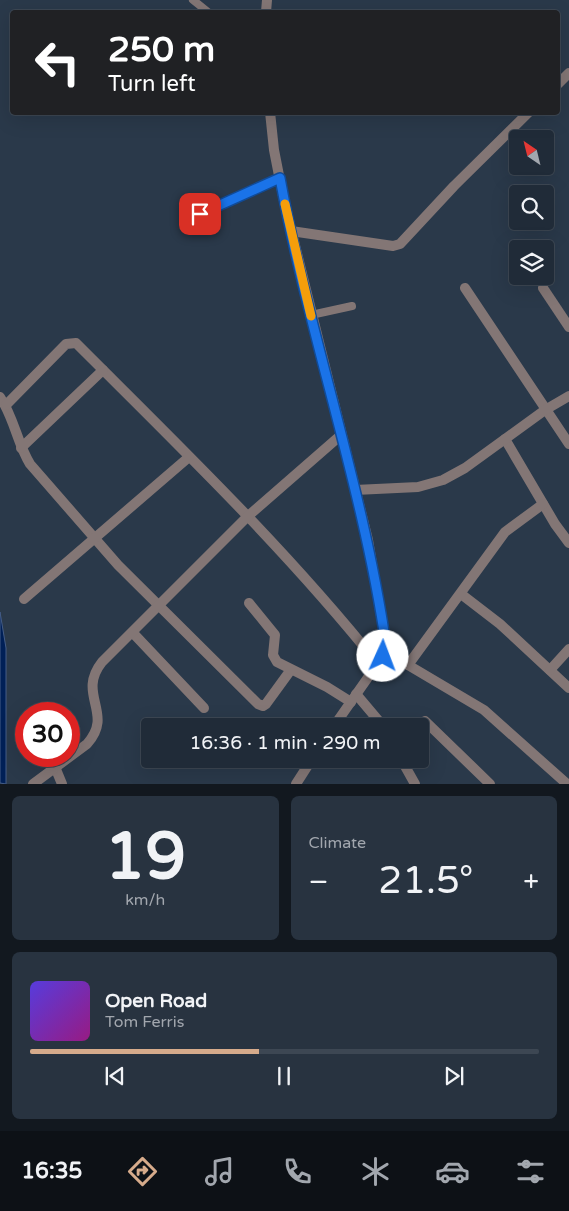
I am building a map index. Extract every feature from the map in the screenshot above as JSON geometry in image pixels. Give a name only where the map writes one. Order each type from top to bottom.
[{"type":"street","points":[[560,82],[569,73]]},
{"type":"street","points":[[270,115],[274,150],[291,231],[368,540],[386,645],[383,656],[378,664],[340,718]]},
{"type":"street","points":[[291,231],[393,246],[400,244],[454,186],[526,115]]},
{"type":"street","points":[[465,288],[569,444]]},
{"type":"street","points":[[543,288],[569,327]]},
{"type":"street","points":[[290,671],[266,704],[260,706],[158,606],[94,539],[30,464],[21,448],[3,401],[69,342],[76,343],[247,517],[312,585],[378,664]]},
{"type":"street","points":[[21,448],[103,370]]},
{"type":"street","points":[[355,490],[418,487],[443,480],[465,468],[545,410],[569,396]]},
{"type":"street","points":[[80,749],[95,736],[98,724],[91,682],[94,672],[247,517],[341,435]]},
{"type":"street","points":[[505,439],[543,504],[567,537]]},
{"type":"street","points":[[24,599],[189,457]]},
{"type":"street","points":[[408,665],[505,532],[543,504]]},
{"type":"street","points":[[461,594],[500,624],[569,688]]},
{"type":"street","points":[[249,603],[275,635],[274,659],[290,671],[354,698],[375,718]]},
{"type":"street","points":[[132,633],[204,708]]},
{"type":"street","points":[[386,645],[408,665],[484,710],[568,783]]},
{"type":"street","points":[[550,670],[569,649]]},
{"type":"street","points":[[429,724],[490,784]]},
{"type":"street","points":[[33,784],[55,767],[62,784]]},
{"type":"street","points":[[296,784],[306,768]]},
{"type":"street","points":[[406,768],[414,784]]},
{"type":"lane","points":[[193,0],[206,10]]},
{"type":"lane","points":[[185,222],[280,178]]},
{"type":"lane","points":[[311,315],[352,306]]},
{"type":"water","points":[[0,612],[6,648],[6,784],[0,783]]},
{"type":"slow traffic","points":[[285,204],[311,316]]},
{"type":"route","points":[[200,214],[280,178],[314,329],[368,540],[386,645],[383,656]]}]
